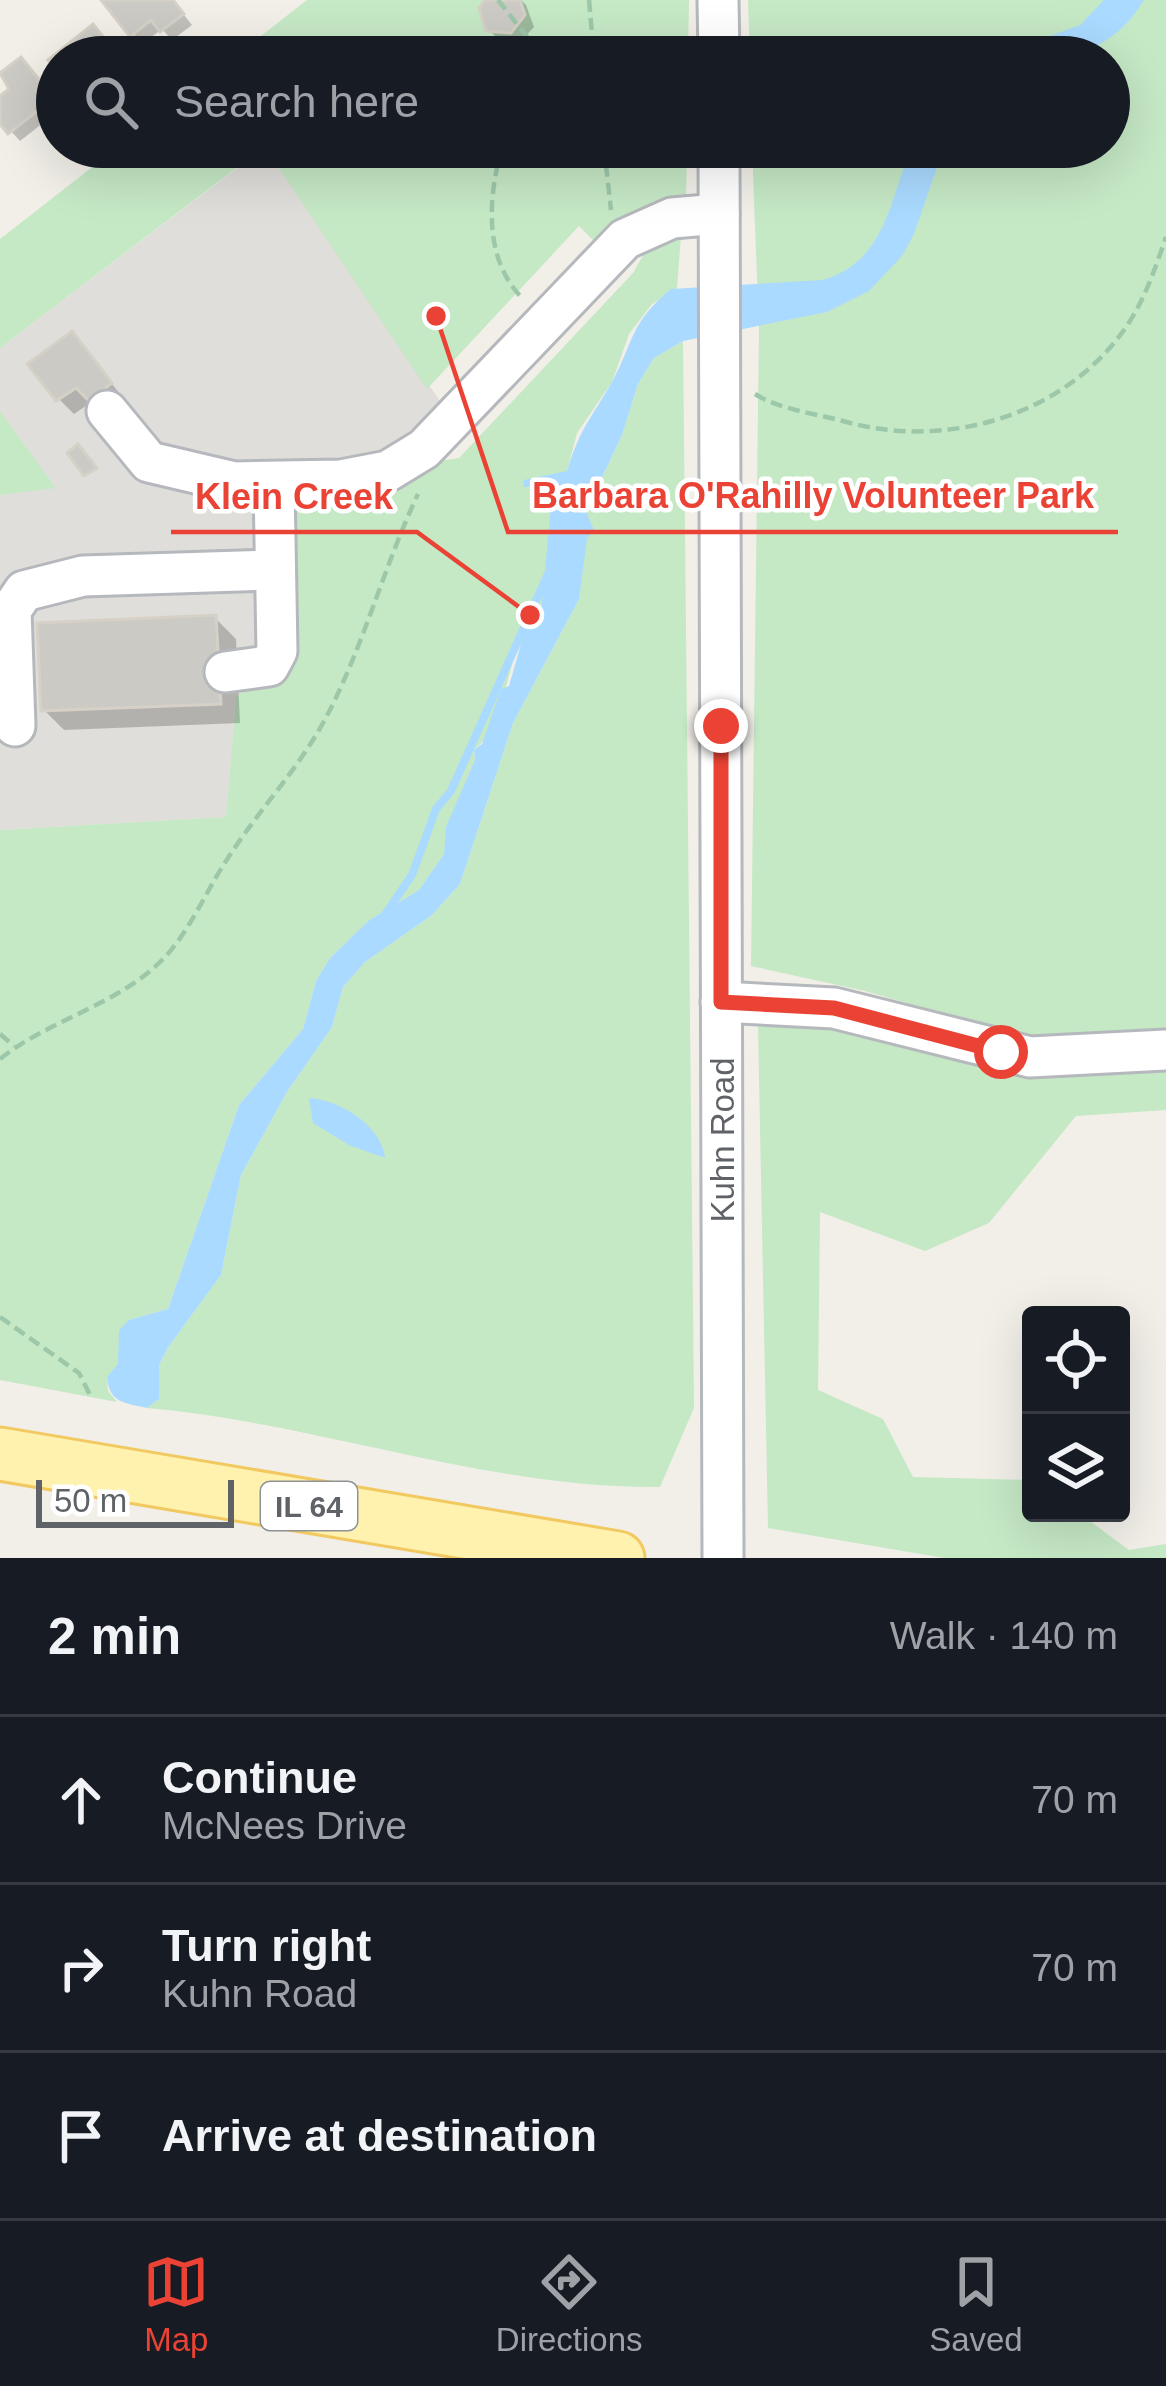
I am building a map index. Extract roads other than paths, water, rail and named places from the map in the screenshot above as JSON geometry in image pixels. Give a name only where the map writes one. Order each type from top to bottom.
[{"type":"main road","name":"IL 64","points":[[0,1454],[618,1558]]},
{"type":"street","points":[[718,0],[718,36]]},
{"type":"street","name":"Kuhn Road","points":[[719,168],[723,1558]]},
{"type":"street","points":[[107,411],[149,462],[234,482],[274,485],[388,471],[424,449],[625,239],[672,218],[719,214]]},
{"type":"street","points":[[225,672],[254,670],[275,658],[274,485]]},
{"type":"street","points":[[15,726],[11,610],[24,591],[83,576],[272,570]]},
{"type":"street","points":[[721,1002],[834,1008],[1030,1057],[1166,1050]]},
{"type":"water","points":[[1104,0],[1144,0],[1111,36],[1050,36],[1080,25]]},
{"type":"water","points":[[904,168],[937,168],[902,256],[869,291],[827,312],[683,341],[654,358],[638,384],[622,435],[586,512],[594,530],[587,538],[579,599],[513,723],[460,884],[432,915],[365,962],[343,987],[332,1027],[287,1092],[241,1175],[221,1275],[159,1365],[159,1399],[147,1408],[120,1400],[111,1392],[107,1377],[118,1364],[119,1330],[129,1320],[168,1309],[239,1105],[303,1029],[316,981],[330,958],[368,921],[419,890],[444,854],[446,827],[475,760],[474,750],[482,744],[501,689],[509,686],[525,630],[541,613],[551,506],[558,492],[548,486],[523,487],[524,480],[567,471],[640,323],[671,289],[823,280],[861,259],[883,226]]},
{"type":"water","points":[[309,1098],[357,1116],[376,1135],[385,1158],[349,1145],[313,1123]]},
{"type":"waterway","points":[[382,919],[412,875],[436,809],[451,791],[547,576]]},
{"type":"place","name":"Barbara O'Rahilly Volunteer Park","points":[[436,316]]},
{"type":"place","name":"Klein Creek","points":[[530,615]]}]
